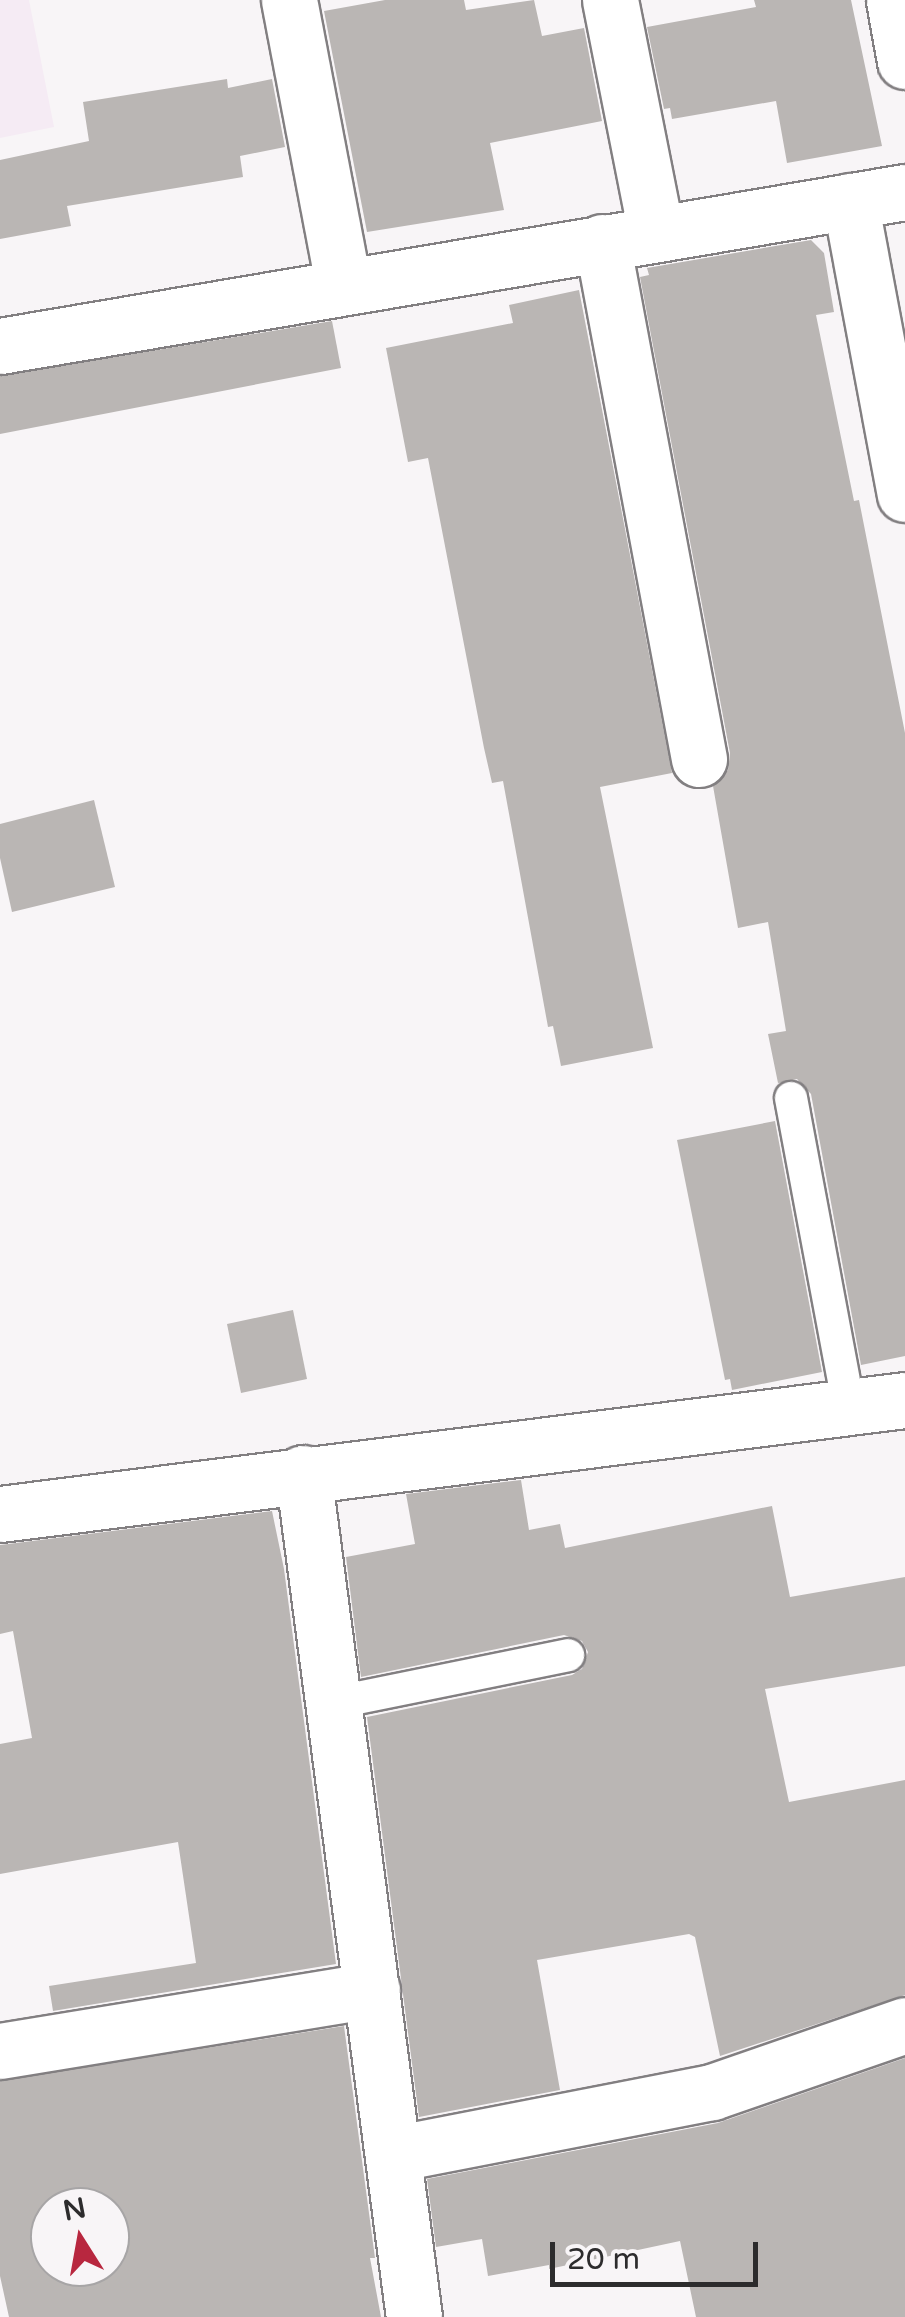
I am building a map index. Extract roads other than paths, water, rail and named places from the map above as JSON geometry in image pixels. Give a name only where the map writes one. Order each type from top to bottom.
[{"type":"street","points":[[289,0],[344,287]]},
{"type":"street","points":[[610,0],[656,232]]},
{"type":"street","points":[[894,0],[905,61]]},
{"type":"street","points":[[0,346],[905,192]]},
{"type":"street","points":[[850,201],[905,494]]},
{"type":"street","points":[[602,242],[700,759]]},
{"type":"street","points":[[0,1514],[905,1400]]},
{"type":"street","points":[[303,1473],[414,2317]]},
{"type":"street","points":[[0,2051],[372,1990]]},
{"type":"street","points":[[393,2154],[712,2092],[905,2025]]},
{"type":"lane","points":[[792,1098],[850,1407]]},
{"type":"lane","points":[[334,1703],[568,1655]]}]
